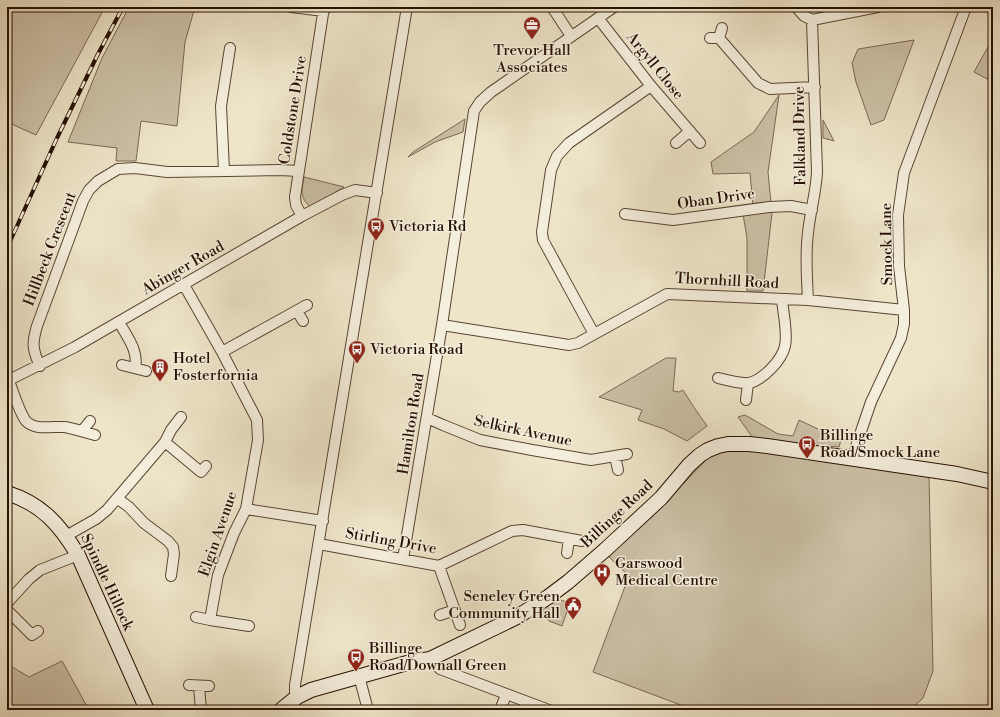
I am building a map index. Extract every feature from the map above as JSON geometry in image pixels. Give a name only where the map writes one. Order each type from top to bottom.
[{"type":"main road","name":"Billinge Road","points":[[281,710],[297,697],[311,690],[407,663],[430,659],[517,617],[563,586],[605,550],[655,503],[689,465],[708,450],[718,446],[728,444],[749,444],[963,475],[993,482]]},
{"type":"main road","name":"Spindle Hillock","points":[[7,493],[25,500],[46,513],[66,536],[78,555],[147,710]]},
{"type":"street","points":[[292,7],[324,9]]},
{"type":"street","points":[[297,697],[295,693],[295,685],[408,7]]},
{"type":"street","points":[[552,7],[571,36]]},
{"type":"street","name":"Hamilton Road","points":[[403,559],[442,326],[474,111],[480,102],[491,92],[614,7]]},
{"type":"street","points":[[796,7],[804,16],[812,20],[878,7]]},
{"type":"street","name":"Smock Lane","points":[[852,458],[871,402],[901,338],[904,324],[898,215],[904,173],[966,7]]},
{"type":"street","name":"Coldstone Drive","points":[[302,216],[296,206],[295,197],[324,9]]},
{"type":"street","name":"Argyll Close","points":[[598,18],[651,86],[700,143]]},
{"type":"street","name":"Falkland Drive","points":[[808,300],[808,232],[818,172],[812,20]]},
{"type":"street","points":[[717,35],[758,83],[770,89],[815,87]]},
{"type":"street","points":[[224,171],[221,106],[232,55]]},
{"type":"street","points":[[594,334],[543,240],[542,232],[552,170],[557,156],[568,143],[651,86]]},
{"type":"street","points":[[676,143],[690,131]]},
{"type":"street","name":"Hillbeck Crescent","points":[[40,366],[34,354],[32,340],[83,201],[89,190],[98,181],[118,169],[135,168],[167,172],[299,172]]},
{"type":"street","name":"Abinger Road","points":[[8,381],[75,347],[302,216],[351,191],[377,193]]},
{"type":"street","name":"Oban Drive","points":[[625,214],[673,220],[769,207],[791,206],[812,210]]},
{"type":"street","name":"Elgin Avenue","points":[[184,285],[222,352],[256,420],[258,440],[246,509],[234,534],[218,575],[210,620]]},
{"type":"street","name":"Thornhill Road","points":[[442,326],[570,345],[578,343],[666,294],[808,300],[904,310]]},
{"type":"street","points":[[718,378],[748,383],[770,371],[781,355],[785,346],[782,299]]},
{"type":"street","points":[[222,352],[307,305]]},
{"type":"street","points":[[297,311],[303,321]]},
{"type":"street","points":[[119,322],[136,354],[137,361],[135,368]]},
{"type":"street","points":[[122,365],[146,371]]},
{"type":"street","points":[[8,381],[24,417],[29,424],[42,427],[65,427],[95,435]]},
{"type":"street","points":[[746,400],[748,383]]},
{"type":"street","points":[[66,536],[96,519],[108,510],[165,442],[171,430],[181,417]]},
{"type":"street","name":"Selkirk Avenue","points":[[427,418],[480,440],[592,460],[627,454]]},
{"type":"street","points":[[82,431],[90,421]]},
{"type":"street","points":[[165,442],[204,471]]},
{"type":"street","points":[[615,456],[618,470]]},
{"type":"street","points":[[118,499],[129,507],[144,523],[168,541],[173,547],[174,554],[168,571]]},
{"type":"street","points":[[246,509],[322,521]]},
{"type":"street","name":"Stirling Drive","points":[[319,544],[439,566],[512,531],[522,530],[582,541]]},
{"type":"street","points":[[567,553],[569,539]]},
{"type":"street","points":[[7,604],[29,579],[40,570],[78,555]]},
{"type":"street","points":[[439,566],[460,625]]},
{"type":"street","points":[[7,610],[32,635],[38,631]]},
{"type":"street","points":[[440,615],[455,610]]},
{"type":"street","points":[[196,617],[249,626]]},
{"type":"street","points":[[430,659],[440,669],[548,710]]},
{"type":"street","points":[[359,676],[368,710]]},
{"type":"street","points":[[199,686],[201,710]]},
{"type":"street","points":[[500,710],[506,695]]},
{"type":"shaded area","points":[[7,7],[105,7],[36,135],[7,122]]},
{"type":"shaded area","points":[[129,7],[195,7],[185,42],[177,126],[141,121],[136,161],[116,161],[117,148],[68,142],[102,58]]},
{"type":"shaded area","points":[[993,38],[993,82],[974,72]]},
{"type":"shaded area","points":[[914,40],[884,120],[871,125],[856,82],[852,63],[858,49]]},
{"type":"shaded area","points":[[779,95],[768,172],[772,213],[763,291],[747,291],[747,238],[742,208],[753,206],[750,173],[713,174],[711,162],[754,132]]},
{"type":"shaded area","points":[[465,119],[463,132],[435,142],[408,157],[413,152]]},
{"type":"shaded area","points":[[823,120],[834,141],[823,138]]},
{"type":"shaded area","points":[[304,177],[344,187],[311,207],[307,204],[302,194]]},
{"type":"shaded area","points":[[666,358],[676,358],[673,391],[679,392],[683,390],[707,426],[687,441],[664,429],[638,420],[642,410],[599,397]]},
{"type":"shaded area","points":[[745,415],[778,434],[793,436],[799,420],[841,440],[839,447],[791,444],[753,438],[738,417]]},
{"type":"shaded area","points":[[741,448],[929,475],[933,671],[923,698],[910,710],[694,710],[593,672],[627,581],[630,577],[607,555],[656,512],[707,459],[716,453]]},
{"type":"shaded area","points":[[557,599],[570,603],[562,626],[549,621],[542,610]]},
{"type":"shaded area","points":[[62,661],[89,710],[7,710],[7,664],[29,677]]},
{"type":"railway","points":[[7,248],[57,138],[123,7]]},
{"type":"place","name":"Trevor Hall Associates","points":[[532,40]]},
{"type":"place","name":"Victoria Rd","points":[[376,241]]},
{"type":"place","name":"Victoria Road","points":[[357,364]]},
{"type":"place","name":"Hotel Fosterfornia","points":[[160,382]]},
{"type":"place","name":"Billinge Road/Smock Lane","points":[[807,459]]},
{"type":"place","name":"Garswood Medical Centre","points":[[602,587]]},
{"type":"place","name":"Seneley Green Community Hall","points":[[573,620]]},
{"type":"place","name":"Billinge Road/Downall Green","points":[[356,672]]}]
